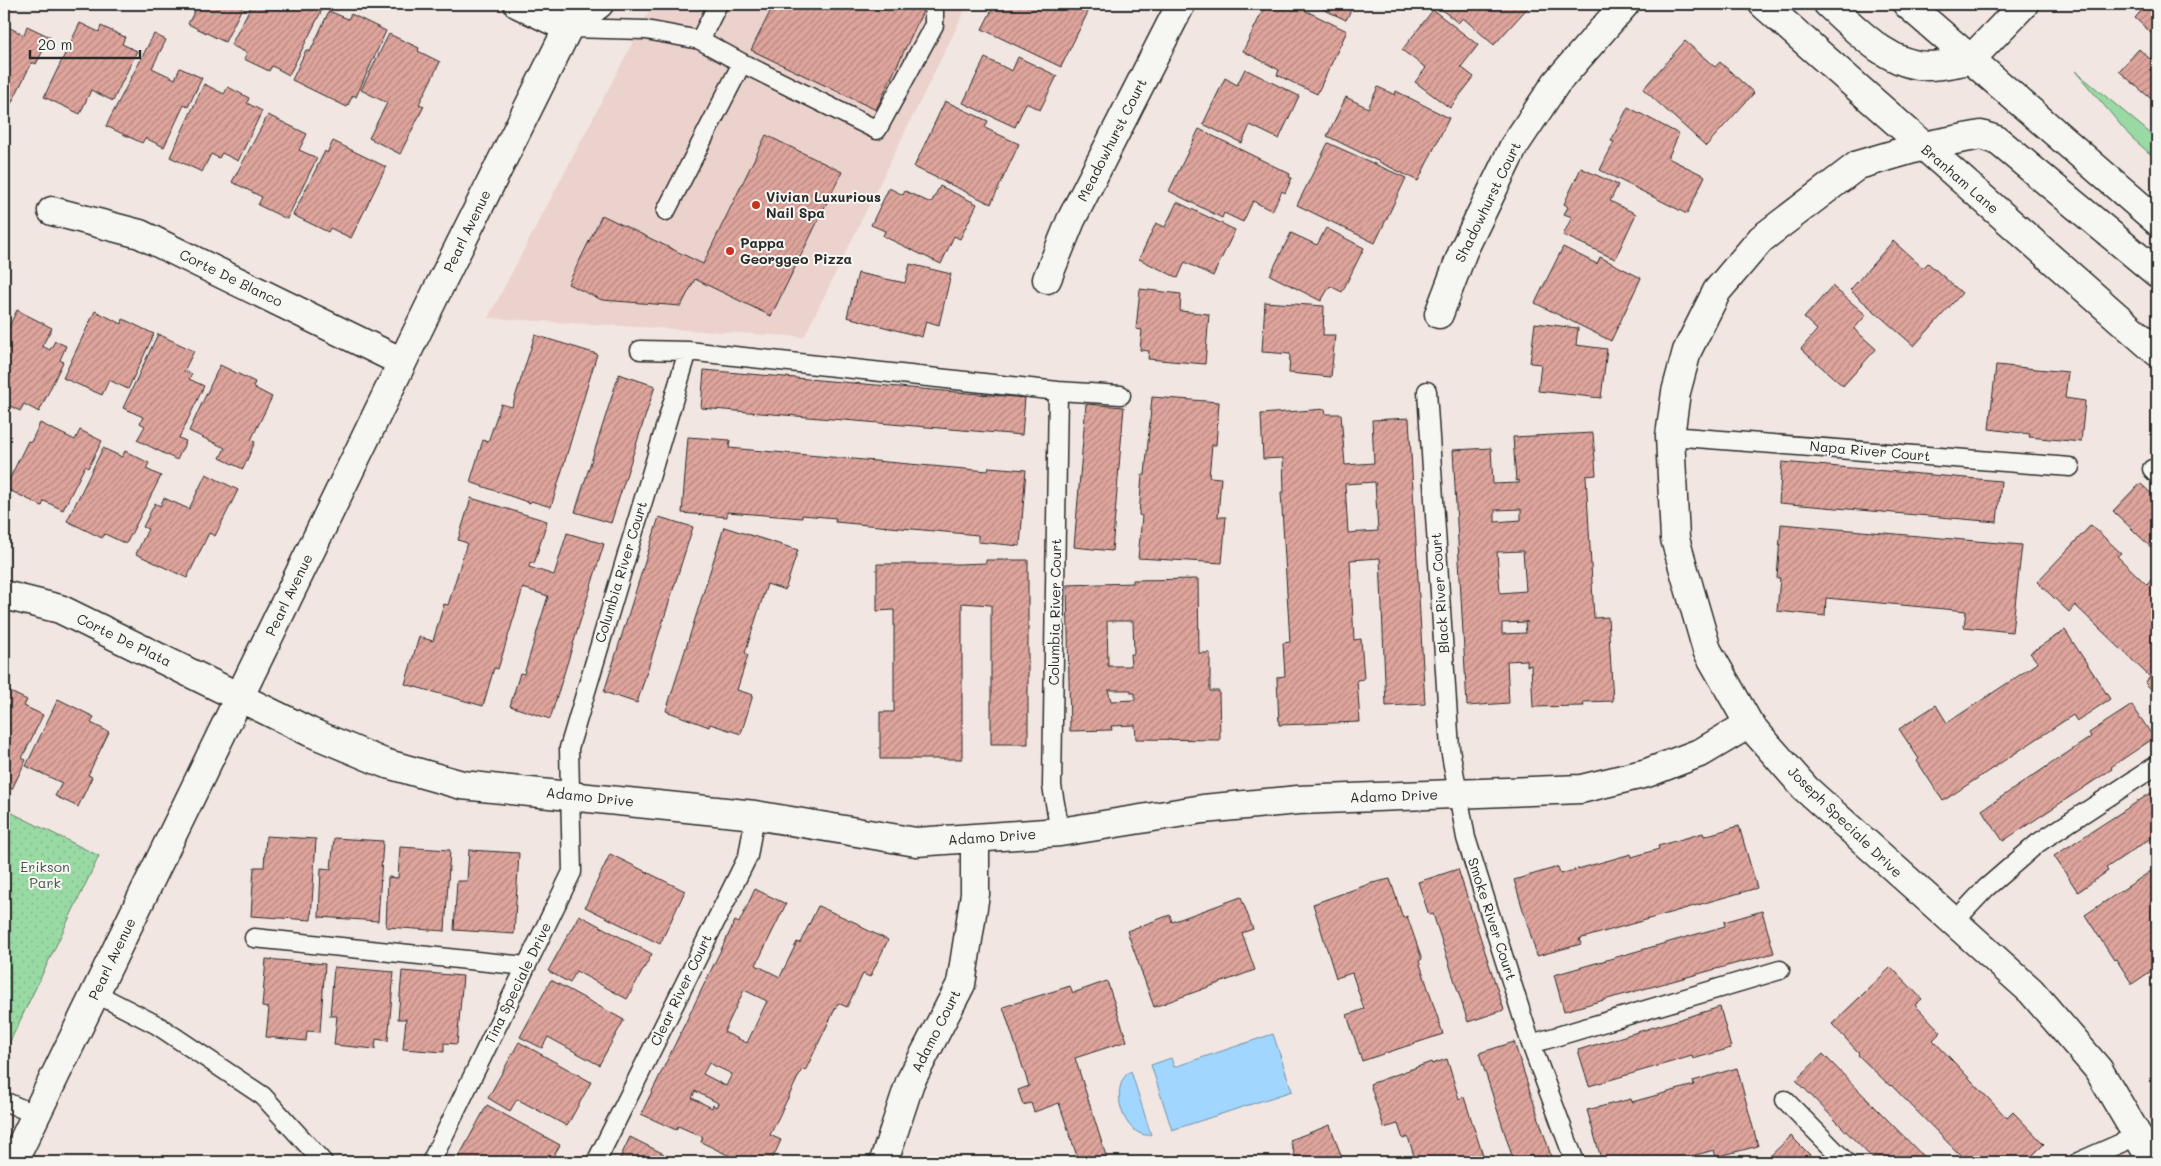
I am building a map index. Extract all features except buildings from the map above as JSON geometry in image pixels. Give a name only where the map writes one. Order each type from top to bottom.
[{"type":"street","points":[[518,4],[567,16]]},
{"type":"street","name":"Pearl Avenue","points":[[13,1162],[402,362],[567,16],[599,4]]},
{"type":"street","name":"Meadowhurst Court","points":[[1047,279],[1071,220],[1181,4]]},
{"type":"street","name":"Shadowhurst Court","points":[[1439,314],[1462,251],[1514,146],[1556,84],[1625,4]]},
{"type":"street","name":"Branham Lane","points":[[1764,4],[2157,352]]},
{"type":"street","points":[[1828,4],[1870,41],[1897,59],[1927,66],[1970,60],[2024,4]]},
{"type":"street","points":[[1907,4],[2157,221]]},
{"type":"street","name":"Joseph Speciale Drive","points":[[2153,1162],[2098,1069],[2031,991],[1806,789],[1749,724],[1708,650],[1675,539],[1670,436],[1676,392],[1687,352],[1717,291],[1761,239],[1858,166],[1923,146],[1981,135],[1997,140],[2157,273]]},
{"type":"street","name":"Corte De Blanco","points":[[52,211],[140,234],[402,362]]},
{"type":"street","name":"Corte De Plata","points":[[4,595],[60,609],[240,697]]},
{"type":"street","name":"Adamo Drive","points":[[240,697],[310,732],[384,763],[462,785],[755,815],[916,842],[1060,832],[1203,809],[1288,801],[1581,789],[1647,774],[1702,752],[1749,724]]},
{"type":"street","name":"Adamo Court","points":[[884,1162],[910,1082],[961,984],[975,894],[975,838]]},
{"type":"lane","points":[[700,40],[718,4]]},
{"type":"lane","points":[[567,16],[700,40],[876,130],[934,25],[934,4]]},
{"type":"lane","points":[[666,211],[742,63]]},
{"type":"lane","points":[[640,350],[688,351],[1058,391],[1120,395]]},
{"type":"lane","name":"Columbia River Court","points":[[569,795],[568,748],[688,351]]},
{"type":"lane","name":"Columbia River Court","points":[[1058,391],[1052,786],[1060,832]]},
{"type":"lane","name":"Black River Court","points":[[1427,391],[1450,748],[1458,793]]},
{"type":"lane","name":"Napa River Court","points":[[1670,436],[2070,467]]},
{"type":"lane","points":[[1954,923],[1986,888],[2038,843],[2157,765]]},
{"type":"lane","name":"Smoke River Court","points":[[1458,793],[1466,838],[1532,1044],[1575,1162]]},
{"type":"lane","name":"Tina Speciale Drive","points":[[430,1162],[572,872],[569,795]]},
{"type":"lane","name":"Clear River Court","points":[[596,1162],[748,856],[755,815]]},
{"type":"lane","points":[[254,938],[526,966]]},
{"type":"lane","points":[[1532,1044],[1780,970]]},
{"type":"lane","points":[[95,993],[157,1025],[263,1096],[323,1162]]},
{"type":"lane","points":[[4,1100],[36,1115]]},
{"type":"lane","points":[[1785,1100],[1846,1162]]},
{"type":"lane","points":[[2078,1162],[2138,1136]]},
{"type":"shaded area","points":[[653,4],[968,4],[804,337],[488,318]]},
{"type":"green space","points":[[2075,71],[2157,139],[2157,160],[2130,136]]},
{"type":"green space","name":"Erikson Park","points":[[4,809],[99,856],[4,1054]]},
{"type":"water","points":[[1273,1034],[1292,1091],[1172,1130],[1151,1065],[1171,1058],[1174,1067]]},
{"type":"water","points":[[1131,1071],[1151,1135],[1141,1134],[1133,1129],[1126,1120],[1122,1110],[1119,1098],[1120,1087],[1124,1078]]},
{"type":"place","name":"Vivian Luxurious Nail Spa","points":[[756,205]]},
{"type":"place","name":"Pappa Georggeo Pizza","points":[[730,251]]}]
